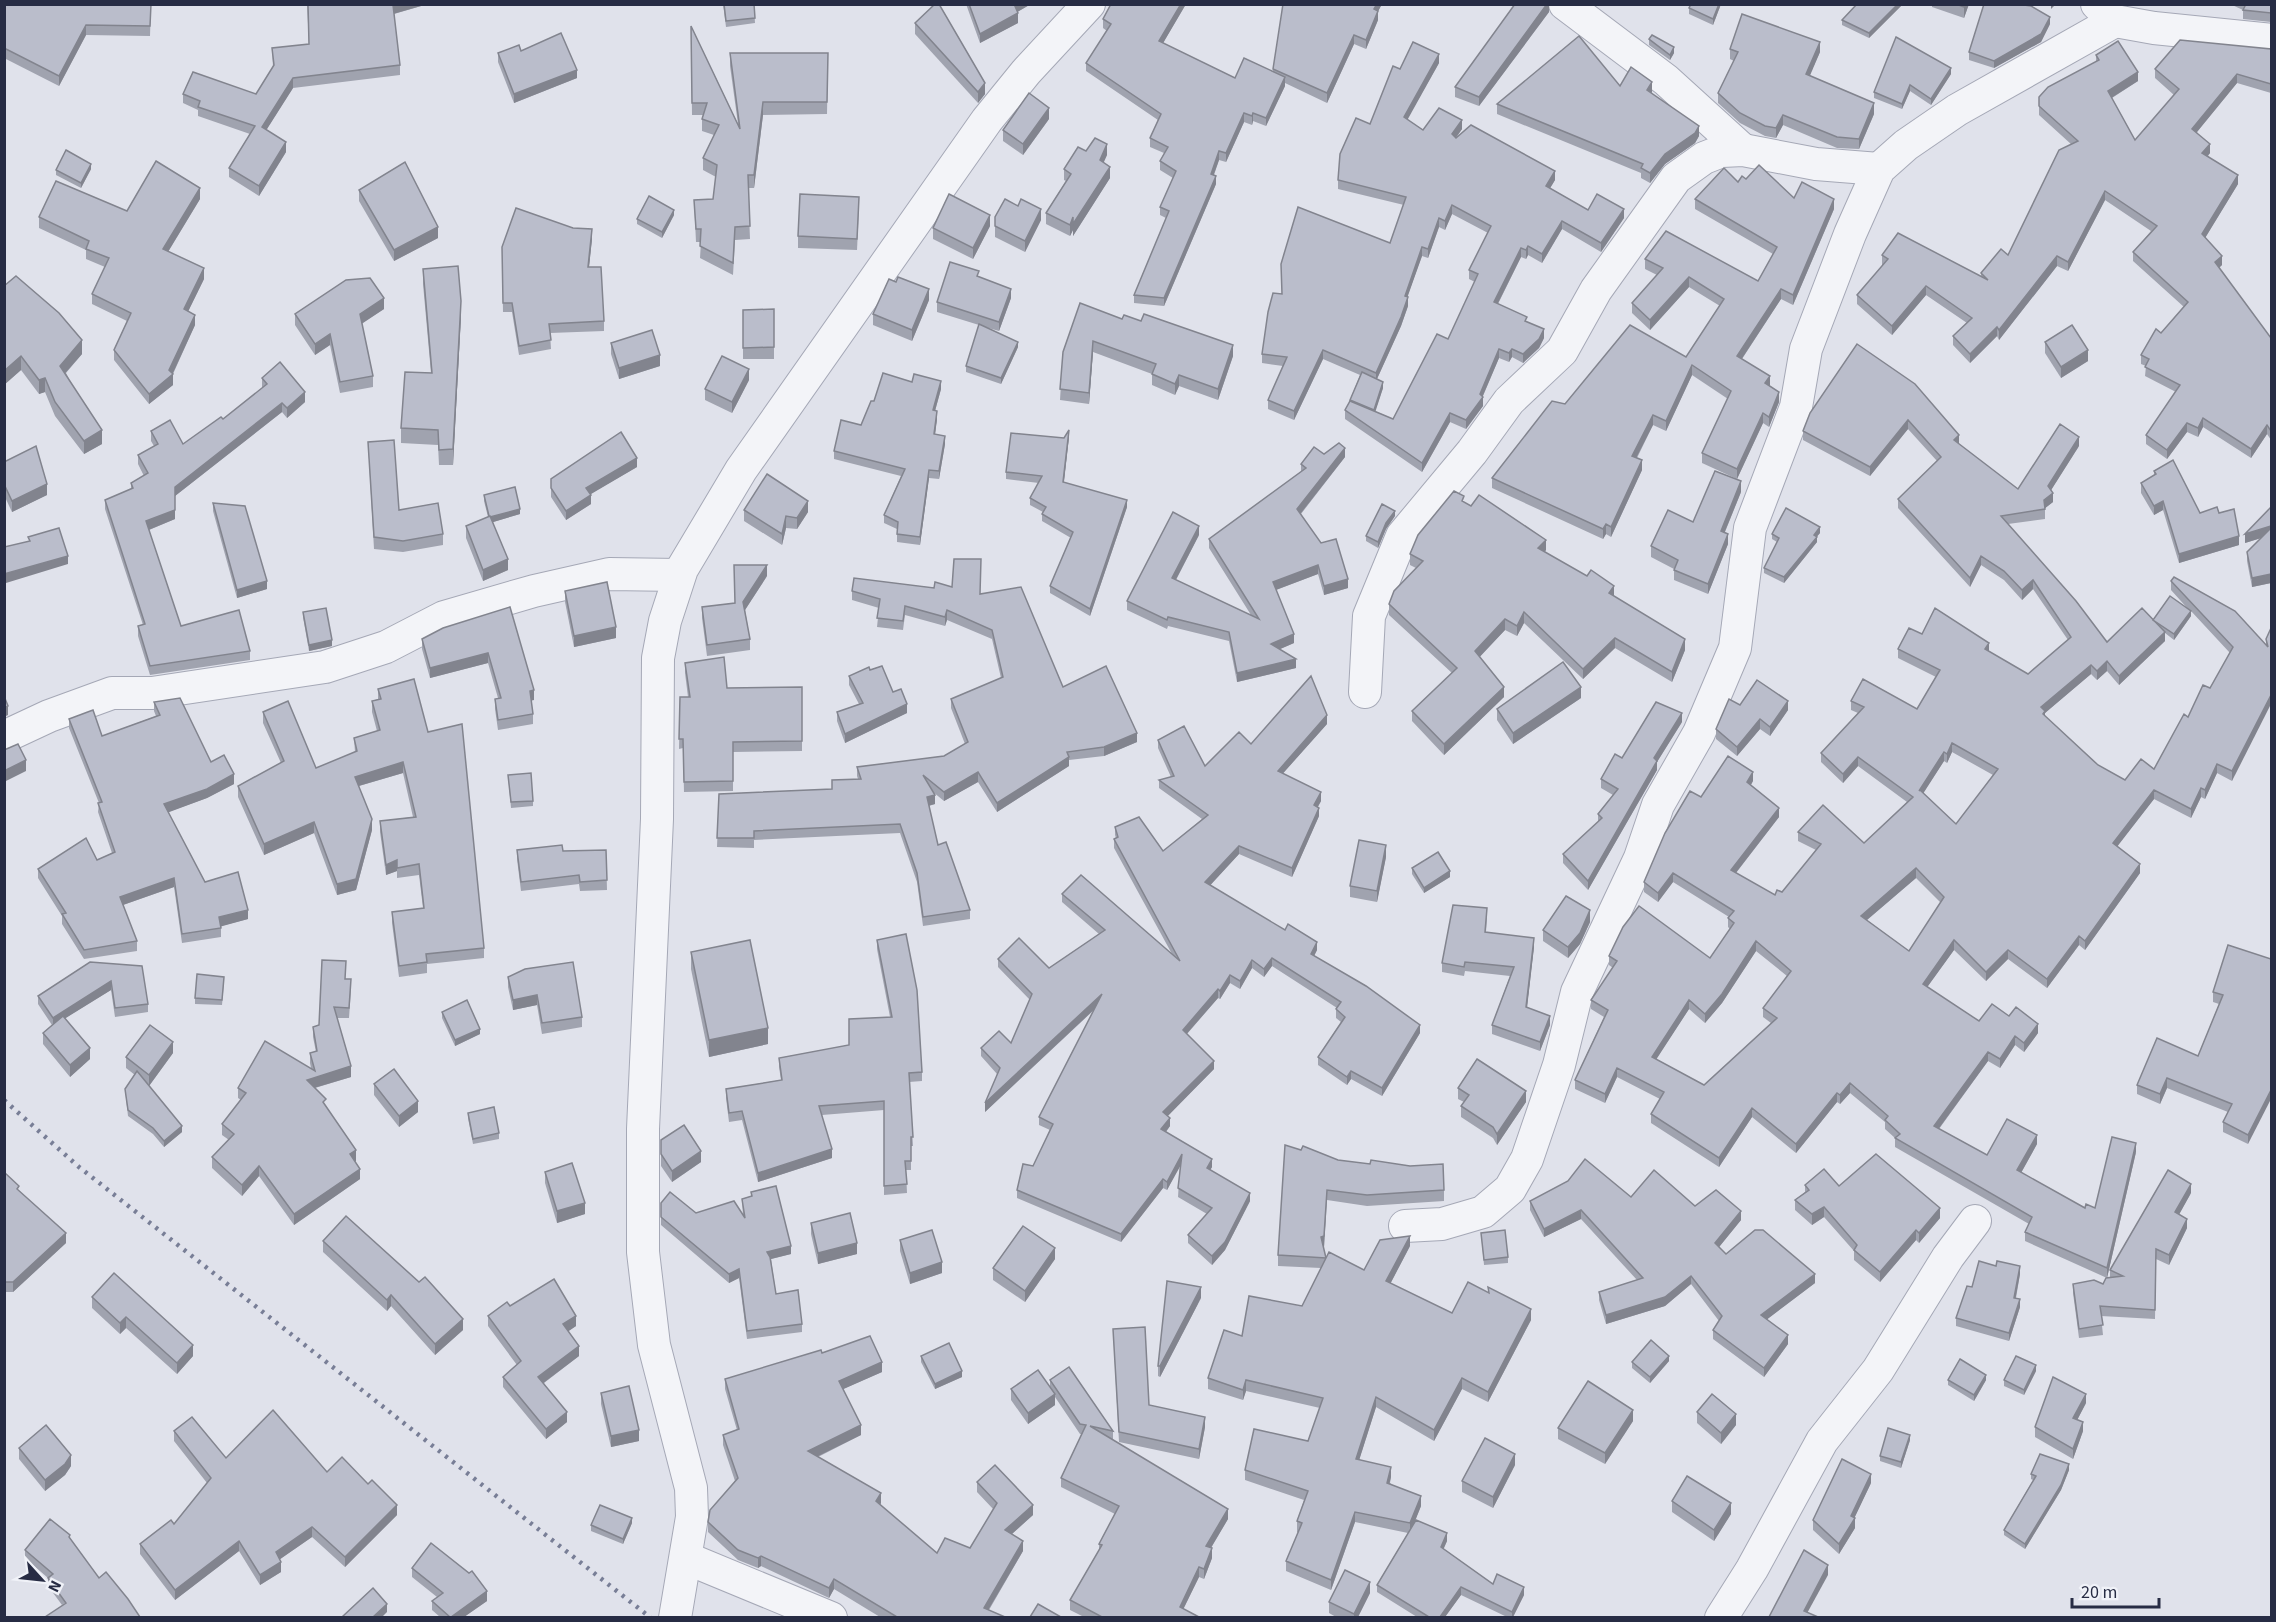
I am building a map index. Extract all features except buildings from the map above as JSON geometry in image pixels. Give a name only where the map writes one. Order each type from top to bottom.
[{"type":"street","points":[[675,1617],[692,1517],[691,1488],[654,1345],[643,1252],[642,1129],[657,819],[658,658],[664,621],[679,575],[741,470],[987,120],[1026,72],[1089,4]]},
{"type":"street","points":[[1565,4],[1666,80],[1743,150]]},
{"type":"street","points":[[1406,1226],[1442,1224],[1483,1212],[1510,1189],[1527,1159],[1559,1065],[1577,992],[1640,858],[1658,805],[1699,733],[1735,648],[1750,528],[1796,407],[1806,349],[1850,234],[1880,169],[1906,145],[2106,13],[2154,28],[2271,40]]},
{"type":"street","points":[[1365,692],[1369,616],[1402,536],[1472,452],[1509,401],[1562,351],[1596,290],[1676,178],[1704,158],[1722,151],[1743,150],[1816,164],[1880,169]]},
{"type":"street","points":[[4,737],[49,716],[112,693],[152,693],[325,667],[386,647],[444,617],[534,591],[609,574],[679,575]]},
{"type":"street","points":[[1721,1617],[1752,1569],[1822,1441],[1878,1370],[1948,1257],[1976,1221]]},
{"type":"street","points":[[686,1558],[831,1617]]},
{"type":"railway","points":[[4,1100],[79,1167],[651,1618]]}]
